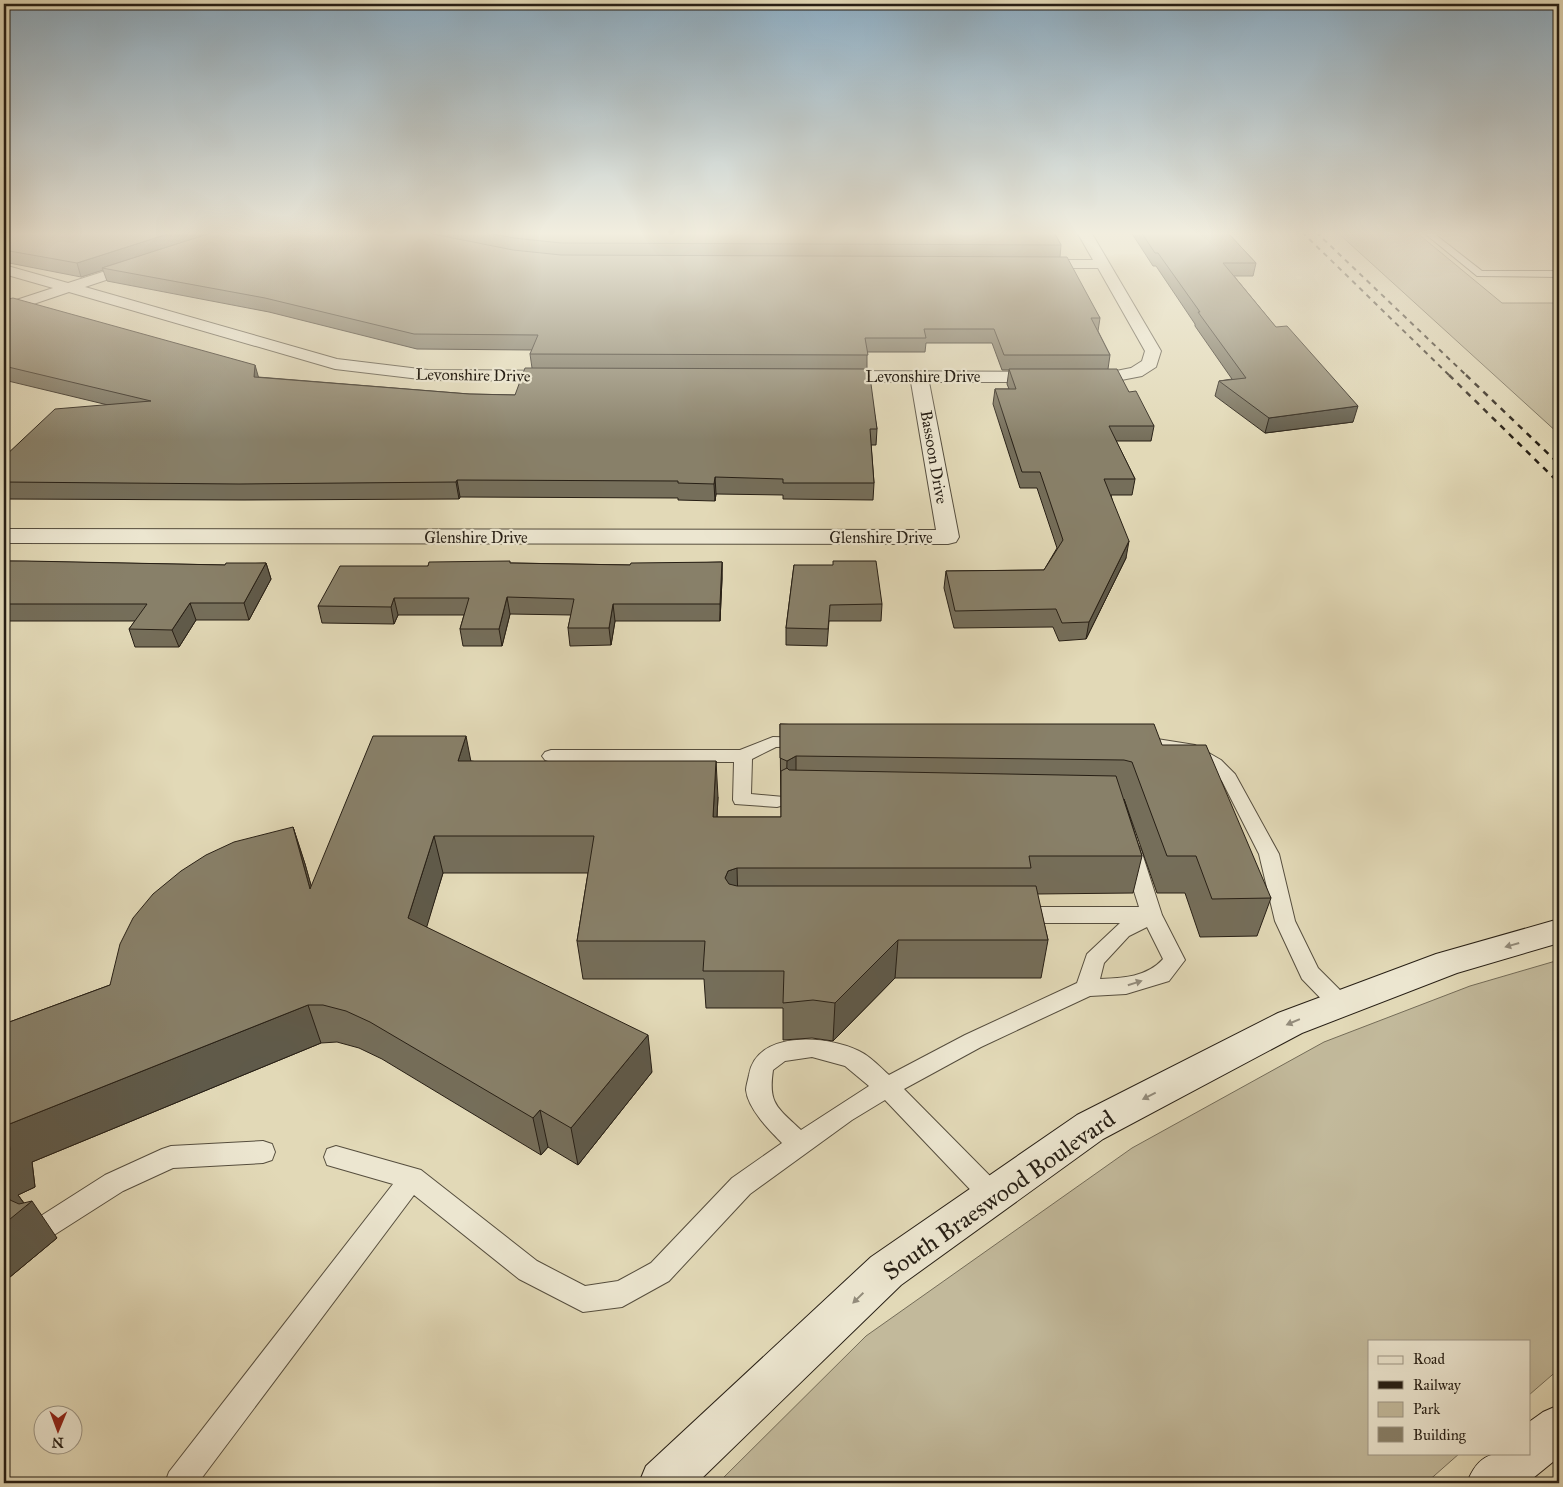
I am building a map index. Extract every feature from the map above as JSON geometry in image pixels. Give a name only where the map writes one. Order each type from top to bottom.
[{"type":"street","points":[[4,309],[28,301]]},
{"type":"street","name":"Levonshire Drive","points":[[116,301],[335,364],[428,375],[575,376]]},
{"type":"street","name":"Levonshire Drive","points":[[821,376],[1111,377],[1136,372],[1150,363],[1153,351],[1123,301]]},
{"type":"street","name":"Bassoon Drive","points":[[919,376],[948,537]]},
{"type":"street","name":"Glenshire Drive","points":[[4,536],[948,537]]},
{"type":"street","name":"South Braeswood Boulevard","points":[[663,1483],[886,1271],[1090,1127],[1290,1023],[1448,963],[1559,931]]},
{"type":"street","points":[[1530,1450],[1559,1428]]},
{"type":"street","points":[[1491,1483],[1526,1454]]},
{"type":"lane","points":[[1117,740],[1160,743],[1189,749],[1215,764],[1228,778],[1269,854],[1285,921],[1310,973],[1340,1004]]},
{"type":"lane","points":[[551,756],[743,756],[773,742],[822,742]]},
{"type":"lane","points":[[743,756],[742,800],[777,801]]},
{"type":"lane","points":[[336,1157],[412,1178],[528,1270],[583,1298],[622,1294],[660,1272],[741,1186],[799,1144],[887,1087],[973,1041],[1087,988],[1126,986],[1161,975],[1174,960],[1152,915],[1125,832]]},
{"type":"lane","points":[[1004,915],[1152,915]]},
{"type":"lane","points":[[1087,988],[1094,960],[1122,931],[1152,915]]},
{"type":"lane","points":[[799,1144],[770,1116],[758,1091],[762,1065],[780,1052],[812,1048],[835,1052],[852,1058],[887,1087],[992,1195]]},
{"type":"lane","points":[[45,1227],[114,1183],[171,1157],[263,1152]]},
{"type":"lane","points":[[180,1483],[412,1178]]},
{"type":"green space","points":[[1413,301],[1559,303],[1559,434]]},
{"type":"green space","points":[[1559,960],[1559,1369],[1530,1394],[1530,1340],[1368,1340],[1368,1454],[1459,1454],[1426,1483],[718,1483],[866,1336],[1132,1148],[1324,1042],[1470,986]]},
{"type":"building","points":[[4,301],[25,301],[255,365],[254,377],[469,394],[515,395],[525,368],[869,369],[877,429],[870,429],[874,483],[783,483],[783,479],[715,477],[714,484],[678,483],[678,481],[457,480],[456,482],[239,484],[4,482],[4,457],[55,409],[151,401],[4,366]]},
{"type":"building","points":[[279,301],[1091,301],[1100,318],[1091,318],[1110,355],[1004,355],[994,329],[924,329],[926,338],[865,338],[868,355],[530,354],[538,335],[414,334]]},
{"type":"building","points":[[1192,301],[1255,301],[1276,327],[1287,326],[1358,406],[1269,418],[1219,381],[1246,378],[1198,312],[1200,312]]},
{"type":"building","points":[[1009,369],[1117,369],[1129,392],[1136,391],[1154,426],[1109,426],[1135,479],[1104,479],[1129,541],[1089,622],[1062,623],[1056,609],[955,611],[946,571],[1044,570],[1063,540],[1040,472],[1022,472],[995,389],[1016,389]]},
{"type":"building","points":[[4,561],[225,565],[226,563],[266,563],[244,603],[190,603],[172,630],[129,629],[147,604],[4,604]]},
{"type":"building","points":[[510,561],[510,563],[630,565],[631,563],[722,562],[720,604],[613,604],[609,628],[568,628],[574,599],[507,597],[499,629],[460,629],[469,598],[394,598],[391,607],[318,606],[340,566],[428,566],[429,562]]},
{"type":"building","points":[[833,561],[876,561],[882,604],[830,605],[828,629],[786,628],[794,565],[833,565]]},
{"type":"building","points":[[780,724],[1154,724],[1162,745],[1206,745],[1271,898],[1212,899],[1196,856],[1167,856],[1132,762],[1124,760],[796,756],[787,761],[780,758]]},
{"type":"building","points":[[373,736],[466,736],[458,761],[716,761],[713,817],[781,817],[781,771],[787,768],[789,770],[1116,776],[1142,856],[1029,856],[1031,868],[737,868],[728,871],[725,878],[729,884],[737,886],[1036,886],[1048,940],[898,940],[835,1003],[813,1000],[783,1003],[784,971],[703,971],[705,941],[577,941],[594,836],[434,836],[408,918],[648,1035],[571,1128],[540,1110],[533,1118],[370,1022],[346,1011],[323,1005],[308,1005],[7,1125],[10,1150],[4,1153],[4,1024],[110,985],[120,944],[133,918],[153,894],[181,871],[206,855],[234,842],[293,827],[310,889]]},
{"type":"building","points":[[4,1177],[9,1181],[5,1191],[10,1200],[19,1204],[32,1201],[4,1224]]},
{"type":"railway","points":[[1373,301],[1450,376]]},
{"type":"railway","points":[[1389,301],[1467,376]]},
{"type":"railway","points":[[1449,375],[1559,483]]},
{"type":"railway","points":[[1466,375],[1559,464]]}]
